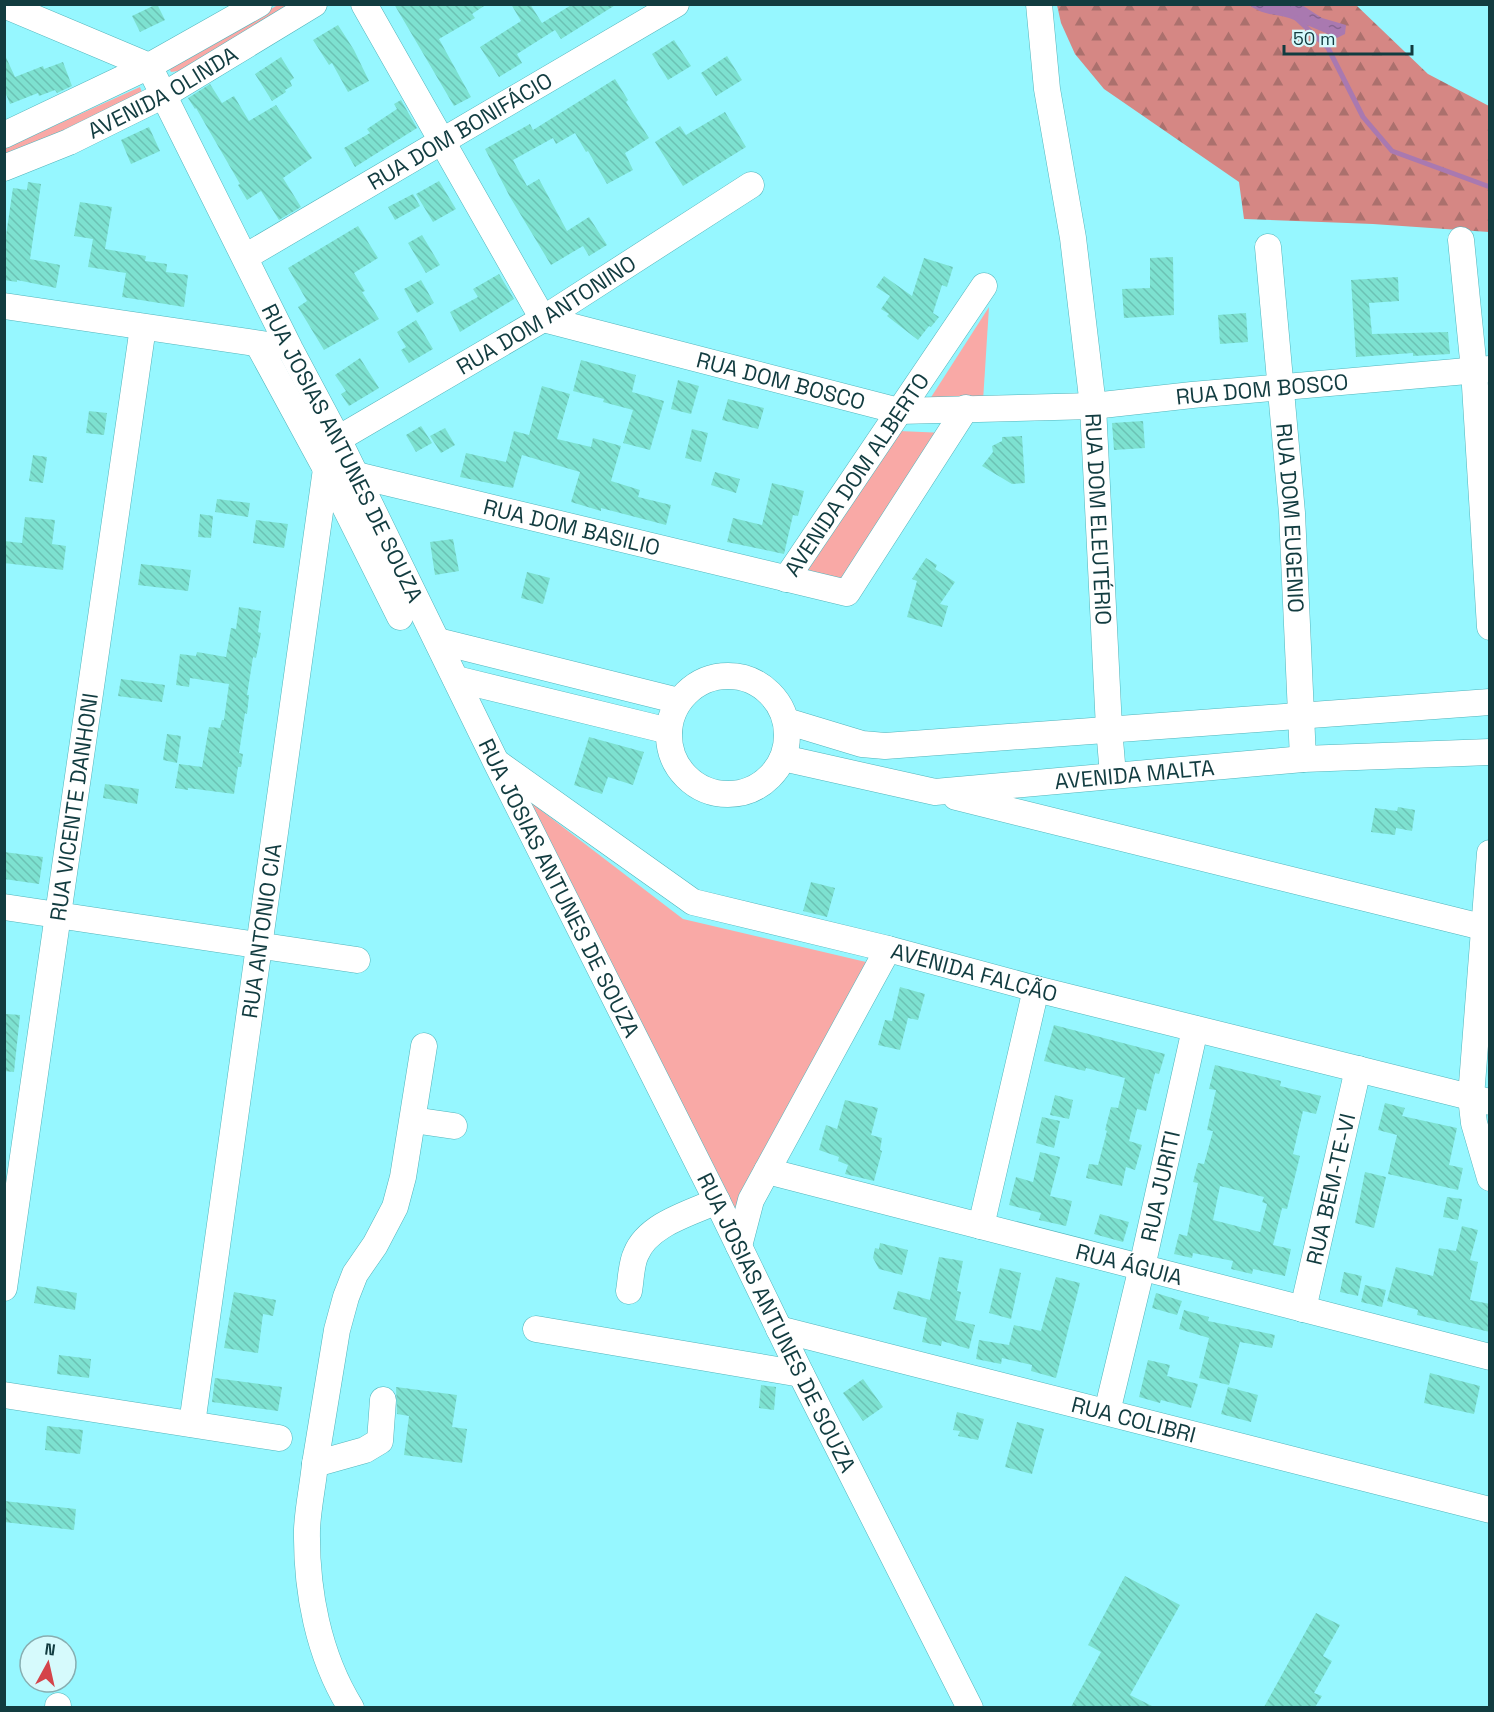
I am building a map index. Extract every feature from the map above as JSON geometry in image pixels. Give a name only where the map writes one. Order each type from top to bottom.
[{"type":"street","name":"AVENIDA OLINDA","points":[[4,135],[149,66],[259,4]]},
{"type":"street","name":"AVENIDA OLINDA","points":[[4,168],[69,142],[164,95],[314,4]]},
{"type":"street","points":[[364,4],[543,319]]},
{"type":"street","name":"RUA DOM BONIFÁCIO","points":[[245,257],[676,4]]},
{"type":"street","name":"RUA DOM ELEUTÉRIO","points":[[1039,4],[1047,89],[1073,237],[1093,406],[1108,728],[1113,775]]},
{"type":"street","points":[[4,5],[149,66]]},
{"type":"street","name":"RUA JOSIAS ANTUNES DE SOUZA","points":[[149,66],[290,349],[356,475],[496,762],[717,1201],[778,1329],[970,1707]]},
{"type":"street","name":"RUA DOM ANTONINO","points":[[338,439],[543,319],[751,185]]},
{"type":"street","points":[[1461,240],[1482,370],[1490,627]]},
{"type":"street","name":"RUA DOM EUGENIO","points":[[1268,247],[1292,513],[1303,759]]},
{"type":"street","name":"AVENIDA DOM ALBERTO","points":[[966,408],[847,593],[786,579],[984,286]]},
{"type":"street","points":[[4,306],[290,349]]},
{"type":"street","name":"RUA DOM BOSCO","points":[[543,319],[899,411],[1093,406],[1482,370]]},
{"type":"street","name":"RUA VICENTE DANHONI","points":[[4,1288],[143,327]]},
{"type":"street","points":[[258,344],[326,469],[400,616]]},
{"type":"street","name":"RUA ANTONIO CIA","points":[[192,1424],[326,469],[338,439]]},
{"type":"street","name":"RUA DOM BASILIO","points":[[356,475],[786,579]]},
{"type":"street","points":[[438,641],[679,701]]},
{"type":"street","points":[[721,676],[746,678],[762,686],[776,699],[786,721],[788,740],[777,769],[758,786],[740,793],[721,794],[697,786],[687,778],[673,757],[669,731],[674,710],[679,701],[697,684],[709,679],[721,676]]},
{"type":"street","points":[[456,679],[669,731]]},
{"type":"street","name":"AVENIDA MALTA","points":[[786,721],[862,744],[885,746],[1490,702]]},
{"type":"street","name":"AVENIDA MALTA","points":[[783,758],[935,792],[1303,759],[1490,752]]},
{"type":"street","name":"AVENIDA FALCÃO","points":[[496,762],[693,902],[888,949],[1036,989],[1480,1100]]},
{"type":"street","points":[[935,792],[1487,928]]},
{"type":"street","points":[[1490,853],[1480,1100],[1474,1123],[1490,1178]]},
{"type":"street","points":[[4,907],[357,960]]},
{"type":"street","points":[[739,1246],[751,1200],[888,949]]},
{"type":"street","points":[[981,1226],[1036,989]]},
{"type":"street","name":"RUA JURITI","points":[[1107,1412],[1195,1029]]},
{"type":"street","points":[[351,1707],[335,1678],[320,1634],[308,1569],[307,1526],[337,1330],[355,1274],[375,1245],[395,1207],[403,1177],[424,1046]]},
{"type":"street","name":"RUA BEM-TE-VI","points":[[1304,1309],[1358,1070]]},
{"type":"street","points":[[413,1119],[454,1125]]},
{"type":"street","name":"RUA ÁGUIA","points":[[767,1171],[1490,1357]]},
{"type":"street","points":[[630,1291],[636,1254],[648,1235],[717,1201]]},
{"type":"street","points":[[536,1329],[801,1374]]},
{"type":"street","name":"RUA COLIBRI","points":[[778,1329],[1490,1510]]},
{"type":"street","points":[[4,1395],[279,1438]]},
{"type":"street","points":[[315,1464],[365,1450],[380,1441],[383,1400]]},
{"type":"shaded area","points":[[278,5],[298,5],[178,71],[171,72],[168,66]]},
{"type":"shaded area","points":[[140,87],[143,95],[5,157],[5,148]]},
{"type":"shaded area","points":[[989,307],[983,401],[928,402]]},
{"type":"shaded area","points":[[899,431],[945,433],[846,585],[803,574]]},
{"type":"shaded area","points":[[521,795],[683,919],[866,962],[870,968],[735,1226]]},
{"type":"green space","points":[[1057,5],[1356,5],[1428,74],[1489,106],[1489,232],[1373,224],[1244,219],[1239,182],[1104,89],[1075,54],[1061,23]]},
{"type":"water","points":[[1249,5],[1302,5],[1322,18],[1346,25],[1345,34],[1337,38],[1295,20],[1264,13]]},
{"type":"building","points":[[157,4],[165,20],[140,32],[132,16]]},
{"type":"building","points":[[394,4],[487,4],[472,14],[475,18],[439,39],[471,97],[454,106]]},
{"type":"building","points":[[511,4],[530,4],[542,23],[573,4],[617,4],[561,39],[555,30],[517,54],[522,63],[499,77],[480,47],[521,21]]},
{"type":"building","points":[[338,25],[354,50],[369,81],[348,92],[332,63],[329,65],[313,40]]},
{"type":"building","points":[[674,40],[691,66],[668,80],[652,54]]},
{"type":"building","points":[[4,53],[15,77],[43,66],[44,69],[63,62],[72,86],[57,93],[55,90],[39,96],[38,93],[10,104],[4,89]]},
{"type":"building","points":[[727,56],[742,80],[716,96],[701,73]]},
{"type":"building","points":[[281,57],[294,78],[290,81],[292,86],[272,101],[255,74]]},
{"type":"building","points":[[615,79],[628,100],[626,102],[649,138],[625,153],[633,170],[607,184],[575,133],[556,144],[553,138],[513,160],[527,186],[539,179],[567,231],[589,217],[607,245],[589,256],[583,246],[551,265],[510,197],[485,149],[530,124],[533,130]]},
{"type":"building","points":[[210,84],[222,103],[234,96],[249,121],[276,105],[312,158],[283,178],[301,207],[279,220],[261,191],[247,200],[238,185],[240,184],[188,98]]},
{"type":"building","points":[[401,100],[417,128],[355,167],[344,148],[370,133],[367,129],[397,109],[394,104]]},
{"type":"building","points":[[725,112],[746,147],[683,186],[655,142],[680,126],[686,135]]},
{"type":"building","points":[[149,127],[160,151],[131,164],[121,140]]},
{"type":"building","points":[[439,181],[456,209],[433,222],[416,194]]},
{"type":"building","points":[[28,182],[41,184],[30,259],[60,265],[56,288],[17,280],[17,282],[4,280],[4,249],[13,188],[27,190]]},
{"type":"building","points":[[413,194],[420,206],[395,220],[388,207]]},
{"type":"building","points":[[80,202],[112,207],[105,249],[146,256],[145,261],[167,264],[166,272],[188,275],[184,307],[122,297],[126,273],[88,267],[93,239],[74,236]]},
{"type":"building","points":[[358,226],[378,258],[354,273],[365,291],[362,292],[379,319],[324,350],[298,307],[307,301],[288,268]]},
{"type":"building","points":[[422,235],[440,265],[426,273],[408,243]]},
{"type":"building","points":[[1173,257],[1174,315],[1124,318],[1122,289],[1150,288],[1150,258]]},
{"type":"building","points":[[924,258],[953,267],[947,287],[942,285],[933,313],[939,317],[918,340],[881,309],[890,296],[876,287],[884,276],[912,296]]},
{"type":"building","points":[[499,274],[514,299],[460,332],[450,312],[478,297],[473,289]]},
{"type":"building","points":[[1398,277],[1399,301],[1369,303],[1372,334],[1448,332],[1450,354],[1413,356],[1413,353],[1356,357],[1351,280]]},
{"type":"building","points":[[421,280],[434,303],[417,313],[404,289]]},
{"type":"building","points":[[1246,313],[1248,342],[1220,344],[1218,315]]},
{"type":"building","points":[[416,320],[433,349],[409,363],[401,350],[406,347],[397,332]]},
{"type":"building","points":[[360,358],[379,388],[349,406],[341,394],[346,391],[335,375]]},
{"type":"building","points":[[581,360],[636,375],[632,392],[664,401],[650,450],[623,443],[633,410],[573,391]]},
{"type":"building","points":[[678,380],[699,386],[691,414],[671,409]]},
{"type":"building","points":[[542,386],[570,394],[557,439],[591,447],[593,438],[621,446],[611,481],[640,490],[638,497],[671,505],[666,525],[571,502],[580,472],[522,455],[513,488],[460,477],[466,453],[506,462],[514,431],[529,435]]},
{"type":"building","points":[[728,399],[764,408],[758,429],[722,420]]},
{"type":"building","points":[[89,411],[107,413],[104,435],[86,433]]},
{"type":"building","points":[[1143,421],[1145,448],[1114,450],[1112,423]]},
{"type":"building","points":[[421,426],[432,443],[416,452],[406,435]]},
{"type":"building","points":[[445,428],[455,445],[441,453],[430,436]]},
{"type":"building","points":[[692,429],[708,433],[701,462],[685,458]]},
{"type":"building","points":[[1022,436],[1025,483],[1012,484],[982,466],[993,452],[992,446],[1002,441],[1002,437]]},
{"type":"building","points":[[33,455],[47,457],[43,483],[29,481]]},
{"type":"building","points":[[715,472],[740,479],[736,493],[711,485]]},
{"type":"building","points":[[772,483],[804,491],[798,516],[793,515],[784,554],[727,542],[733,518],[762,525]]},
{"type":"building","points":[[217,499],[250,503],[248,517],[215,512]]},
{"type":"building","points":[[200,514],[213,516],[211,538],[198,537]]},
{"type":"building","points":[[25,517],[55,520],[52,544],[66,546],[63,570],[4,563],[4,541],[22,543]]},
{"type":"building","points":[[256,520],[288,524],[284,548],[253,543]]},
{"type":"building","points":[[453,539],[459,571],[435,575],[430,542]]},
{"type":"building","points":[[926,558],[937,565],[935,569],[955,582],[940,604],[948,606],[942,627],[907,617],[917,581],[912,579]]},
{"type":"building","points":[[141,564],[191,570],[188,591],[138,585]]},
{"type":"building","points":[[527,572],[550,578],[543,604],[521,598]]},
{"type":"building","points":[[239,607],[261,611],[258,632],[261,633],[256,658],[253,657],[247,695],[249,695],[247,714],[245,713],[239,753],[243,754],[241,767],[238,767],[234,794],[175,788],[179,764],[202,767],[209,727],[220,728],[224,720],[229,684],[190,678],[189,687],[176,685],[180,654],[196,656],[197,652],[226,657],[231,628],[236,629]]},
{"type":"building","points":[[121,679],[165,685],[162,702],[118,696]]},
{"type":"building","points":[[167,734],[181,736],[177,763],[163,760]]},
{"type":"building","points":[[589,737],[644,752],[633,785],[608,777],[602,794],[574,785]]},
{"type":"building","points":[[105,784],[139,789],[137,804],[103,798]]},
{"type":"building","points":[[1398,807],[1415,810],[1412,831],[1396,828],[1395,835],[1371,832],[1375,808],[1397,811]]},
{"type":"building","points":[[4,852],[43,857],[39,884],[4,879]]},
{"type":"building","points":[[811,882],[835,888],[827,917],[803,911]]},
{"type":"building","points":[[900,987],[925,994],[918,1020],[908,1018],[900,1050],[878,1045],[885,1020],[892,1021]]},
{"type":"building","points":[[4,1015],[20,1015],[14,1072],[4,1071]]},
{"type":"building","points":[[1054,1025],[1165,1054],[1159,1074],[1155,1073],[1146,1111],[1137,1109],[1129,1141],[1142,1145],[1135,1170],[1126,1167],[1122,1186],[1086,1178],[1089,1164],[1098,1165],[1111,1107],[1118,1108],[1125,1078],[1044,1061]]},
{"type":"building","points":[[1215,1065],[1281,1081],[1280,1086],[1321,1096],[1316,1114],[1303,1111],[1293,1154],[1300,1156],[1287,1209],[1282,1208],[1273,1245],[1291,1249],[1285,1276],[1253,1269],[1252,1274],[1231,1269],[1233,1261],[1193,1253],[1192,1258],[1174,1254],[1179,1234],[1187,1236],[1198,1183],[1193,1182],[1198,1163],[1204,1164],[1213,1131],[1207,1130],[1216,1090],[1209,1089]],"holes":[[[1220,1186],[1264,1197],[1262,1202],[1267,1204],[1260,1232],[1213,1220]]]},
{"type":"building","points":[[1055,1095],[1073,1100],[1069,1119],[1050,1115]]},
{"type":"building","points":[[845,1100],[878,1108],[871,1135],[882,1138],[880,1150],[882,1151],[874,1181],[845,1174],[848,1165],[838,1161],[839,1157],[819,1150],[826,1125],[837,1129]]},
{"type":"building","points":[[1385,1103],[1405,1108],[1402,1116],[1457,1128],[1449,1165],[1463,1168],[1458,1190],[1388,1174],[1397,1135],[1378,1130]]},
{"type":"building","points":[[1042,1117],[1060,1121],[1054,1148],[1036,1143]]},
{"type":"building","points":[[1040,1152],[1060,1157],[1050,1196],[1072,1201],[1066,1226],[1039,1220],[1041,1213],[1009,1205],[1016,1177],[1033,1182]]},
{"type":"building","points":[[1365,1172],[1386,1177],[1374,1228],[1355,1223]]},
{"type":"building","points":[[1447,1197],[1462,1199],[1458,1220],[1443,1217]]},
{"type":"building","points":[[1100,1214],[1129,1222],[1123,1242],[1094,1234]]},
{"type":"building","points":[[1462,1226],[1478,1230],[1470,1260],[1478,1262],[1470,1300],[1490,1304],[1490,1332],[1417,1315],[1418,1310],[1387,1301],[1396,1267],[1433,1276],[1439,1248],[1456,1251]]},
{"type":"building","points":[[880,1243],[908,1250],[902,1275],[879,1269],[873,1258],[875,1248],[879,1249]]},
{"type":"building","points":[[939,1257],[963,1261],[957,1291],[961,1292],[955,1320],[975,1325],[969,1349],[942,1341],[941,1346],[922,1342],[927,1318],[893,1309],[898,1291],[930,1300]]},
{"type":"building","points":[[1000,1268],[1021,1273],[1011,1319],[989,1313]]},
{"type":"building","points":[[1344,1272],[1362,1276],[1358,1296],[1340,1292]]},
{"type":"building","points":[[1056,1277],[1080,1283],[1056,1378],[1031,1371],[1032,1365],[1002,1358],[1001,1364],[976,1359],[979,1340],[1009,1345],[1014,1325],[1041,1331]]},
{"type":"building","points":[[1365,1285],[1386,1290],[1382,1307],[1361,1302]]},
{"type":"building","points":[[37,1286],[77,1293],[75,1310],[34,1303]]},
{"type":"building","points":[[234,1292],[276,1300],[273,1316],[263,1314],[258,1353],[224,1348]]},
{"type":"building","points":[[1156,1293],[1182,1301],[1177,1315],[1152,1308]]},
{"type":"building","points":[[1184,1310],[1209,1317],[1208,1321],[1275,1335],[1272,1348],[1240,1342],[1229,1385],[1199,1378],[1209,1338],[1179,1329]]},
{"type":"building","points":[[59,1355],[91,1359],[89,1378],[57,1374]]},
{"type":"building","points":[[1148,1360],[1170,1365],[1167,1376],[1198,1384],[1191,1408],[1139,1397]]},
{"type":"building","points":[[1430,1373],[1480,1386],[1474,1414],[1424,1403]]},
{"type":"building","points":[[215,1378],[282,1387],[278,1411],[212,1402]]},
{"type":"building","points":[[863,1379],[883,1407],[863,1421],[843,1393]]},
{"type":"building","points":[[761,1385],[776,1387],[774,1410],[759,1408]]},
{"type":"building","points":[[396,1387],[457,1395],[452,1427],[467,1429],[462,1463],[404,1455],[409,1416],[397,1414]]},
{"type":"building","points":[[1228,1387],[1258,1395],[1251,1422],[1221,1414]]},
{"type":"building","points":[[957,1412],[984,1419],[978,1440],[958,1436],[960,1431],[953,1430]]},
{"type":"building","points":[[1017,1422],[1044,1429],[1032,1474],[1005,1467]]},
{"type":"building","points":[[47,1426],[83,1430],[80,1454],[45,1450]]},
{"type":"building","points":[[4,1501],[76,1509],[74,1530],[4,1522]]},
{"type":"building","points":[[1125,1576],[1180,1605],[1130,1695],[1154,1707],[1071,1707],[1101,1652],[1088,1645]]},
{"type":"building","points":[[1316,1613],[1340,1625],[1323,1656],[1332,1661],[1314,1693],[1322,1696],[1315,1707],[1264,1707]]},
{"type":"waterway","points":[[1296,18],[1328,48],[1363,117],[1392,151],[1490,187]]}]
